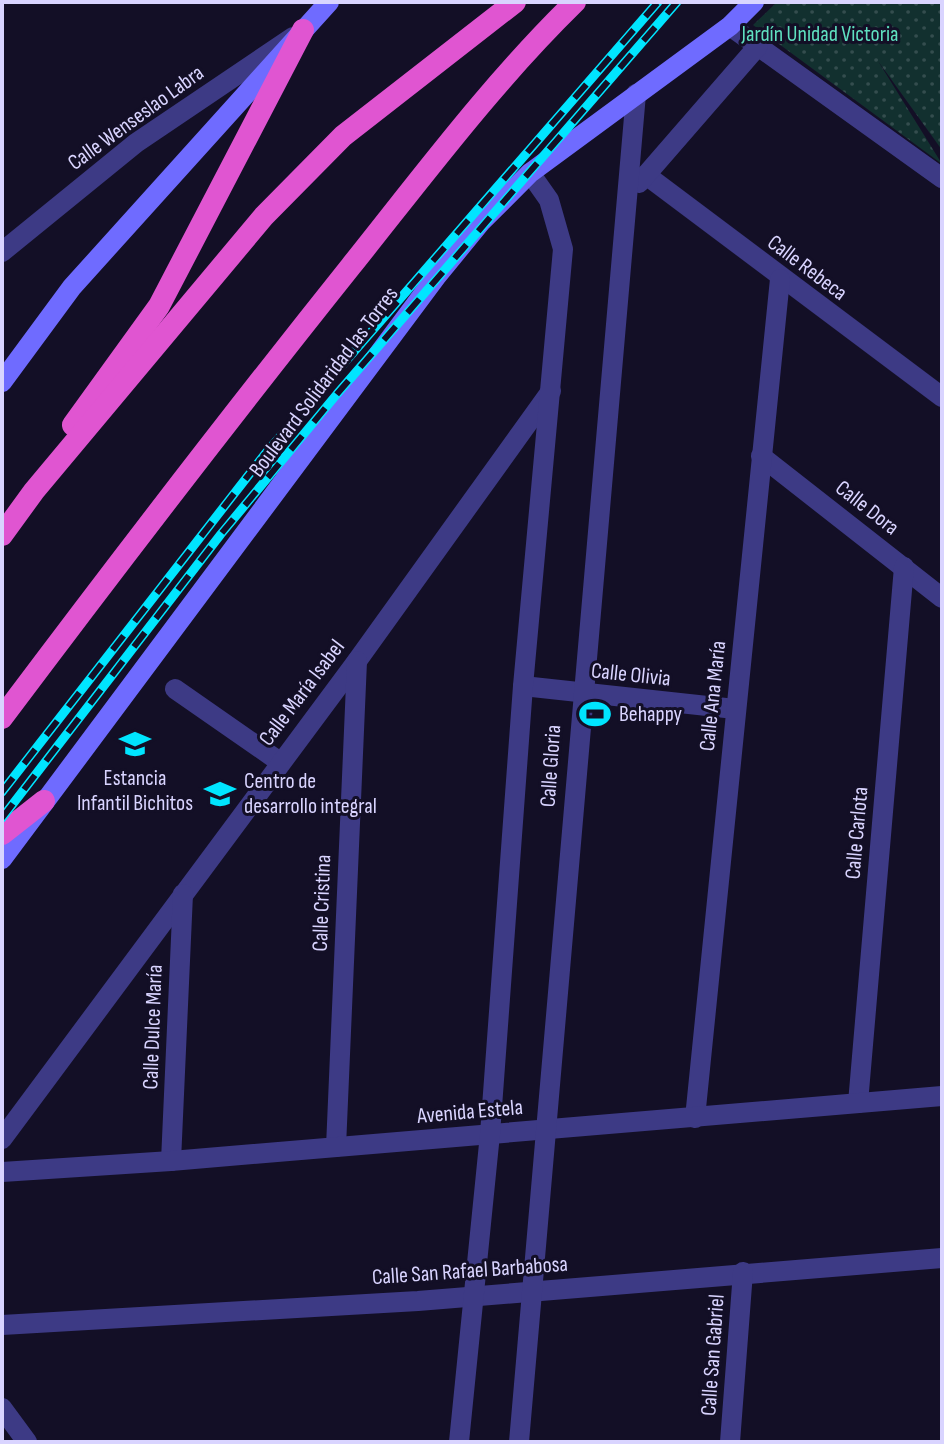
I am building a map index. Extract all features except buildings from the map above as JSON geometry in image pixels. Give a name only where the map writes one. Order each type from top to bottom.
[{"type":"highway","points":[[2,535],[34,491],[264,216],[343,136],[515,2]]},
{"type":"highway","points":[[2,718],[187,471],[418,181],[534,42],[575,2]]},
{"type":"highway","points":[[34,491],[80,413],[159,306],[303,30]]},
{"type":"highway","points":[[2,834],[44,801]]},
{"type":"main road","points":[[2,382],[72,287],[329,2]]},
{"type":"main road","name":"Boulevard Solidaridad las Torres","points":[[2,859],[436,277],[481,222],[530,173],[730,26],[754,2]]},
{"type":"street","points":[[730,26],[942,178]]},
{"type":"street","name":"Calle Wenseslao Labra","points":[[2,252],[136,143],[303,30]]},
{"type":"street","points":[[628,196],[758,46]]},
{"type":"street","name":"Calle Gloria","points":[[519,1442],[548,1129],[581,694],[636,94]]},
{"type":"street","name":"Calle Gloria","points":[[459,1442],[490,1134],[523,686],[553,388],[563,249],[549,200],[530,173]]},
{"type":"street","name":"Calle Rebeca","points":[[646,175],[780,279],[942,397]]},
{"type":"street","name":"Calle Ana María","points":[[695,1118],[780,279]]},
{"type":"street","name":"Calle María Isabel","points":[[2,1139],[357,661],[553,388]]},
{"type":"street","name":"Calle Dora","points":[[761,456],[942,598]]},
{"type":"street","name":"Calle Carlota","points":[[858,1103],[904,567]]},
{"type":"street","name":"Calle Cristina","points":[[336,1147],[357,661]]},
{"type":"street","name":"Calle Olivia","points":[[523,686],[735,709]]},
{"type":"street","points":[[175,689],[280,762]]},
{"type":"street","name":"Calle Dulce María","points":[[171,1161],[183,894]]},
{"type":"street","name":"Avenida Estela","points":[[2,1172],[171,1161],[942,1096]]},
{"type":"street","name":"Calle San Rafael Barbabosa","points":[[2,1325],[475,1296],[942,1258]]},
{"type":"street","name":"Calle San Gabriel","points":[[730,1442],[743,1272]]},
{"type":"street","points":[[2,1408],[27,1442]]},
{"type":"green space","name":"Jardín Unidad Victoria","points":[[777,2],[942,2],[942,150],[878,61],[942,164],[753,25]]},
{"type":"railway","points":[[2,792],[265,454],[658,2]]},
{"type":"railway","points":[[2,818],[221,534],[337,394],[677,2]]},
{"type":"place","name":"Behappy","points":[[595,714]]},
{"type":"place","name":"Estancia Infantil Bichitos","points":[[135,744]]},
{"type":"place","name":"Centro de desarrollo integral","points":[[220,794]]}]
